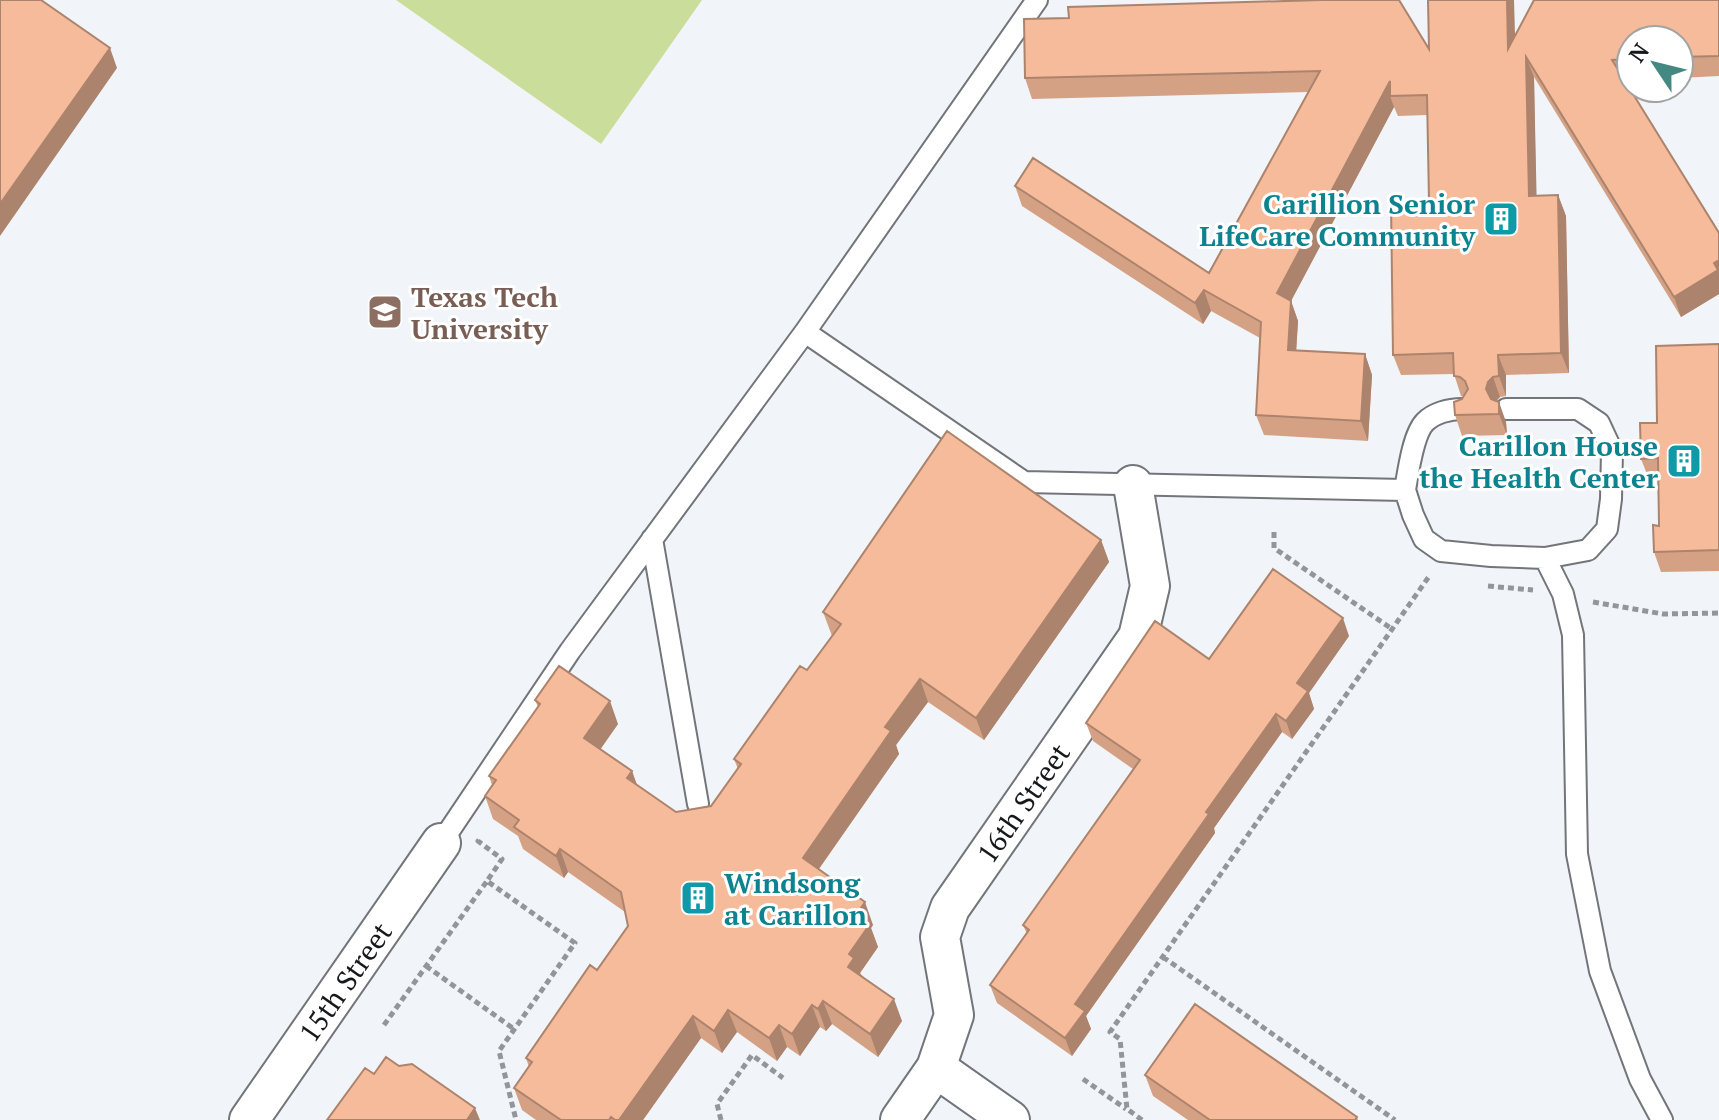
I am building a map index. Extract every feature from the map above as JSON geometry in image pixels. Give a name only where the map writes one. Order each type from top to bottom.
[{"type":"street","name":"16th Street","points":[[900,1120],[936,1068],[954,1015],[940,937],[950,908],[1138,637],[1150,586],[1133,485]]},
{"type":"street","name":"15th Street","points":[[249,1120],[441,843]]},
{"type":"street","points":[[936,1068],[1010,1120]]},
{"type":"lane","points":[[441,843],[570,651],[805,332],[1037,0]]},
{"type":"lane","points":[[805,332],[1024,482],[1405,490]]},
{"type":"lane","points":[[1462,409],[1448,409],[1425,422],[1415,443],[1405,490],[1424,539],[1441,551],[1491,556],[1545,558],[1588,550],[1607,529],[1611,499],[1612,451],[1599,423],[1578,409],[1506,409]]},
{"type":"lane","points":[[652,539],[698,804]]},
{"type":"lane","points":[[1545,558],[1563,594],[1573,635],[1577,854],[1600,971],[1640,1079],[1662,1120]]},
{"type":"path","points":[[1274,532],[1274,548],[1392,629]]},
{"type":"path","points":[[1127,1109],[1120,1039],[1110,1032],[1433,571]]},
{"type":"path","points":[[1584,601],[1663,614],[1719,613]]},
{"type":"path","points":[[384,1025],[502,859],[478,841],[484,832]]},
{"type":"path","points":[[487,881],[575,943],[499,1051],[516,1120]]},
{"type":"path","points":[[1163,957],[1395,1120]]},
{"type":"path","points":[[426,966],[514,1029]]},
{"type":"path","points":[[721,1120],[717,1104],[752,1055],[783,1078]]},
{"type":"path","points":[[1083,1079],[1142,1120]]},
{"type":"green space","points":[[396,0],[702,0],[601,144]]},
{"type":"building","points":[[0,0],[41,0],[110,48],[0,204]]},
{"type":"building","name":"Carillion Senior LifeCare Community","points":[[1399,0],[1429,49],[1428,0],[1507,0],[1508,49],[1534,0],[1719,0],[1719,56],[1695,57],[1695,24],[1615,24],[1615,60],[1612,60],[1615,65],[1615,104],[1639,104],[1719,233],[1719,260],[1714,263],[1718,270],[1674,297],[1526,57],[1529,196],[1558,195],[1561,353],[1498,355],[1499,376],[1488,382],[1486,389],[1491,399],[1499,402],[1499,414],[1455,415],[1454,402],[1462,399],[1468,389],[1465,381],[1454,376],[1453,353],[1393,355],[1391,202],[1429,201],[1427,95],[1390,96],[1390,81],[1277,293],[1291,301],[1288,350],[1365,354],[1361,421],[1256,415],[1261,322],[1204,290],[1195,303],[1015,186],[1033,158],[1209,273],[1320,71],[1025,78],[1024,19],[1069,18],[1068,7]]},
{"type":"building","name":"Carillon House the Health Center","points":[[1719,344],[1719,550],[1654,552],[1653,525],[1659,526],[1658,458],[1641,459],[1640,423],[1657,423],[1656,346]]},
{"type":"building","points":[[947,431],[1101,540],[976,718],[920,679],[885,727],[891,731],[803,858],[865,902],[856,915],[870,924],[849,954],[854,958],[848,967],[894,999],[870,1034],[823,1001],[818,1009],[812,1005],[792,1034],[779,1025],[769,1038],[728,1010],[714,1031],[693,1016],[619,1120],[611,1117],[609,1120],[561,1120],[514,1088],[532,1062],[526,1058],[590,965],[597,970],[628,926],[621,892],[560,849],[556,856],[514,827],[519,820],[485,796],[496,780],[489,776],[540,704],[535,700],[559,666],[610,701],[584,738],[632,771],[627,778],[676,812],[711,806],[741,764],[734,759],[800,666],[807,670],[841,624],[823,612]]},
{"type":"building","points":[[1273,569],[1343,618],[1297,683],[1308,691],[1286,721],[1276,714],[1206,812],[1209,814],[1075,1004],[1085,1011],[1065,1038],[990,985],[1029,930],[1023,925],[1140,760],[1086,723],[1155,621],[1209,659]]},
{"type":"building","points":[[1195,1004],[1357,1117],[1355,1120],[1210,1120],[1145,1075]]},
{"type":"building","points":[[386,1057],[399,1066],[412,1064],[475,1108],[467,1120],[327,1120],[365,1068],[374,1074]]},
{"type":"place","name":"Carillion Senior LifeCare Community","points":[[1501,219]]},
{"type":"place","name":"Texas Tech University","points":[[385,312]]},
{"type":"place","name":"Carillon House the Health Center","points":[[1684,461]]},
{"type":"place","name":"Windsong at Carillon","points":[[698,898]]}]
